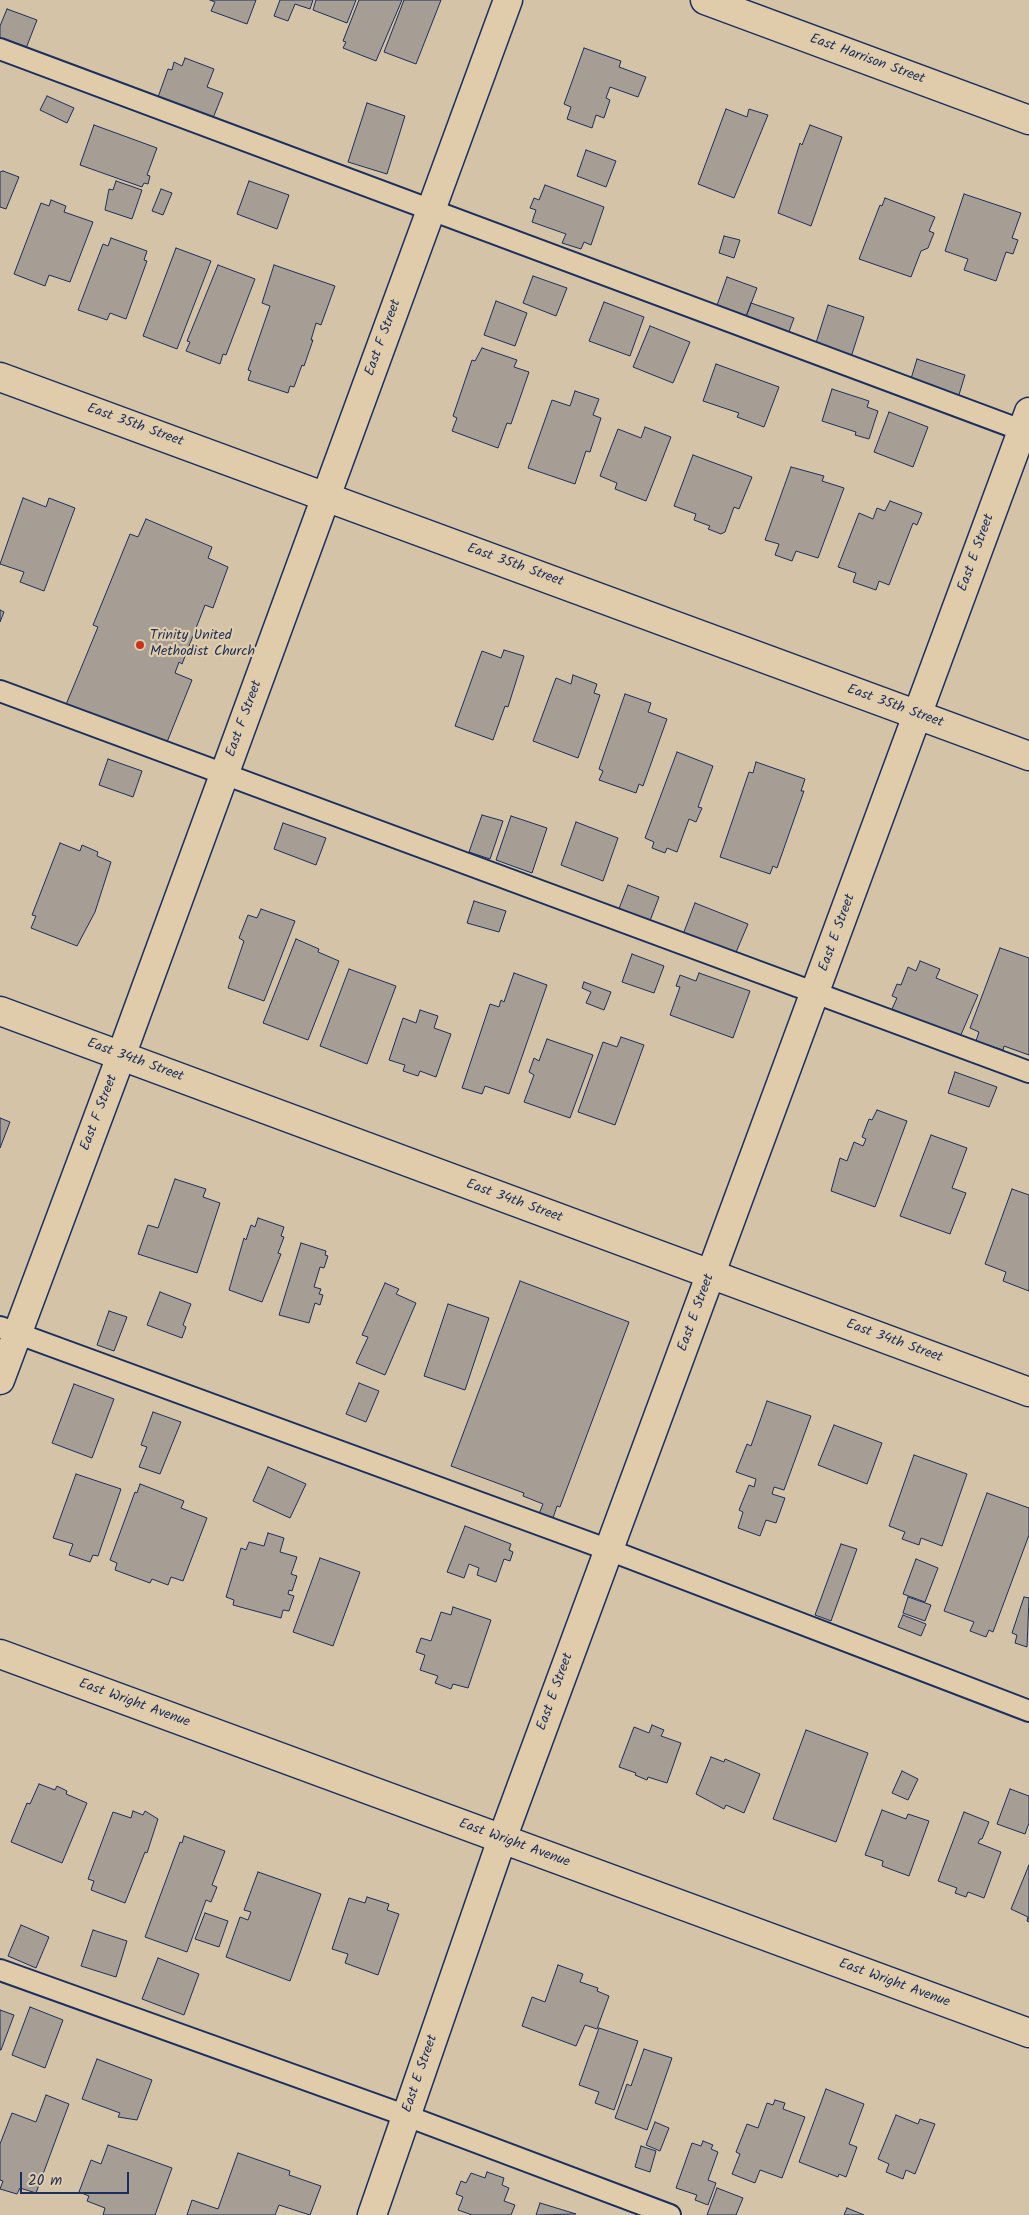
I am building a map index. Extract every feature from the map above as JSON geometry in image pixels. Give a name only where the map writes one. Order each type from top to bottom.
[{"type":"street","name":"East F Street","points":[[0,1380],[9,1330],[121,1056],[508,0]]},
{"type":"street","name":"East Harrison Street","points":[[704,0],[1029,120]]},
{"type":"street","name":"East 35th Street","points":[[0,377],[1029,756]]},
{"type":"street","name":"East E Street","points":[[372,2215],[502,1839],[816,993],[917,715],[1027,425]]},
{"type":"street","name":"East 34th Street","points":[[0,1011],[1029,1392]]},
{"type":"street","name":"East Wright Avenue","points":[[0,1654],[1029,2034]]},
{"type":"lane","points":[[0,49],[431,210],[1027,425]]},
{"type":"lane","points":[[0,691],[1029,1072]]},
{"type":"lane","points":[[9,1330],[609,1550],[1029,1711]]},
{"type":"lane","points":[[0,1970],[406,2116],[670,2215]]},
{"type":"building","points":[[210,0],[256,0],[247,24],[211,11],[215,2]]},
{"type":"building","points":[[280,0],[313,0],[310,9],[295,4],[288,21],[274,16]]},
{"type":"building","points":[[316,0],[356,0],[347,23],[313,10]]},
{"type":"building","points":[[359,0],[402,0],[376,61],[343,48],[346,42],[343,41]]},
{"type":"building","points":[[404,0],[441,0],[416,64],[384,52]]},
{"type":"building","points":[[7,9],[37,20],[25,51],[0,41],[0,26]]},
{"type":"building","points":[[584,48],[621,61],[619,67],[646,77],[638,97],[610,87],[606,98],[610,100],[604,118],[596,115],[592,128],[567,119],[571,107],[564,104]]},
{"type":"building","points":[[185,58],[214,69],[207,87],[223,93],[213,118],[196,111],[195,115],[157,100],[168,69],[172,70],[174,62],[182,66]]},
{"type":"building","points":[[47,96],[74,108],[67,123],[40,110]]},
{"type":"building","points":[[367,103],[405,116],[387,174],[348,162]]},
{"type":"building","points":[[726,109],[747,117],[749,109],[768,115],[734,198],[698,184]]},
{"type":"building","points":[[94,125],[157,148],[147,175],[150,176],[148,184],[144,183],[142,187],[80,165]]},
{"type":"building","points":[[810,125],[842,137],[811,226],[778,213],[800,143],[802,145]]},
{"type":"building","points":[[586,150],[616,161],[606,187],[577,176]]},
{"type":"building","points":[[3,171],[19,177],[6,209],[0,207],[0,172]]},
{"type":"building","points":[[116,181],[142,190],[132,219],[105,210],[109,189],[113,190]]},
{"type":"building","points":[[249,181],[289,195],[277,229],[237,214]]},
{"type":"building","points":[[545,185],[604,207],[591,245],[584,242],[581,249],[562,243],[566,234],[532,222],[536,210],[530,208],[534,198],[539,200]]},
{"type":"building","points":[[161,189],[172,193],[163,215],[152,211]]},
{"type":"building","points":[[964,194],[1021,213],[1012,238],[1018,240],[1013,254],[1006,252],[996,281],[964,270],[968,259],[945,251]]},
{"type":"building","points":[[885,198],[935,217],[929,231],[934,233],[928,248],[921,251],[911,277],[859,259],[880,205],[882,206]]},
{"type":"building","points":[[51,200],[66,206],[64,212],[93,222],[70,282],[49,275],[45,286],[14,274],[41,203],[49,206]]},
{"type":"building","points":[[724,236],[740,240],[734,258],[719,253]]},
{"type":"building","points":[[111,238],[147,251],[144,260],[147,261],[126,319],[110,313],[107,320],[78,310],[103,244],[108,246]]},
{"type":"building","points":[[176,248],[211,261],[177,349],[143,336]]},
{"type":"building","points":[[218,265],[255,279],[226,355],[223,354],[220,364],[186,351],[190,342],[187,341]]},
{"type":"building","points":[[274,265],[335,286],[321,325],[316,323],[311,340],[313,340],[304,366],[302,365],[294,387],[290,386],[288,393],[248,380],[251,371],[248,370],[270,306],[262,303]]},
{"type":"building","points":[[533,276],[567,288],[556,316],[523,303]]},
{"type":"building","points":[[727,277],[757,288],[744,322],[715,311]]},
{"type":"building","points":[[496,301],[527,313],[515,346],[484,335]]},
{"type":"building","points":[[604,302],[644,317],[630,356],[589,341]]},
{"type":"building","points":[[751,303],[794,318],[787,337],[744,322]]},
{"type":"building","points":[[828,305],[864,317],[851,357],[815,346]]},
{"type":"building","points":[[650,326],[690,342],[673,383],[633,367]]},
{"type":"building","points":[[482,348],[517,360],[514,367],[529,372],[511,424],[507,423],[498,448],[452,431],[457,418],[453,416],[472,360],[475,361]]},
{"type":"building","points":[[917,359],[965,375],[958,398],[910,382]]},
{"type":"building","points":[[716,364],[779,387],[764,427],[737,417],[739,413],[703,401]]},
{"type":"building","points":[[832,389],[869,401],[867,407],[878,411],[869,439],[855,435],[856,432],[822,421]]},
{"type":"building","points":[[575,391],[599,399],[593,415],[601,418],[590,452],[586,451],[575,484],[528,468],[552,400],[570,406]]},
{"type":"building","points":[[889,412],[928,427],[913,467],[874,452]]},
{"type":"building","points":[[645,427],[671,437],[646,501],[615,489],[617,483],[600,476],[618,429],[641,438]]},
{"type":"building","points":[[693,455],[752,477],[739,509],[734,507],[725,532],[721,534],[708,529],[710,526],[694,520],[696,514],[674,506]]},
{"type":"building","points":[[791,467],[824,476],[822,481],[844,488],[818,558],[796,551],[792,561],[775,555],[779,544],[765,540]]},
{"type":"building","points":[[23,498],[46,507],[49,498],[75,508],[44,591],[20,582],[24,572],[0,564]]},
{"type":"building","points":[[890,501],[922,513],[917,525],[913,523],[889,585],[879,581],[876,590],[853,582],[856,573],[838,567],[859,513],[873,519],[877,508],[885,511]]},
{"type":"building","name":"Trinity United Methodist Church","points":[[146,519],[212,547],[208,558],[228,567],[213,608],[205,605],[182,664],[179,662],[175,673],[192,680],[165,747],[65,707],[98,627],[93,625],[130,534],[138,537]]},
{"type":"building","points":[[0,610],[4,612],[0,622]]},
{"type":"building","points":[[504,650],[524,656],[508,707],[505,706],[493,740],[455,726],[482,651],[501,658]]},
{"type":"building","points":[[573,675],[597,684],[594,693],[600,695],[578,758],[533,741],[556,678],[571,684]]},
{"type":"building","points":[[625,694],[651,703],[648,712],[667,719],[643,786],[639,784],[636,793],[599,780],[603,771],[599,769]]},
{"type":"building","points":[[677,752],[713,766],[698,807],[702,808],[696,822],[689,819],[677,852],[667,848],[665,853],[652,848],[654,842],[645,838]]},
{"type":"building","points":[[108,759],[142,771],[133,797],[99,785]]},
{"type":"building","points":[[756,762],[805,779],[801,791],[804,791],[777,868],[773,866],[770,874],[720,857],[749,772],[753,773]]},
{"type":"building","points":[[482,815],[503,821],[490,859],[469,852]]},
{"type":"building","points":[[511,816],[547,828],[532,873],[496,860]]},
{"type":"building","points":[[576,822],[618,838],[603,881],[561,865]]},
{"type":"building","points":[[283,823],[326,838],[316,865],[274,849]]},
{"type":"building","points":[[60,843],[80,851],[82,845],[98,852],[97,856],[111,862],[95,912],[77,946],[31,928],[36,916],[32,915]]},
{"type":"building","points":[[628,885],[659,897],[648,926],[617,914]]},
{"type":"building","points":[[474,901],[506,911],[499,932],[467,923]]},
{"type":"building","points":[[695,903],[748,924],[734,957],[682,937]]},
{"type":"building","points":[[261,909],[295,921],[264,1001],[228,988],[244,941],[239,938],[248,915],[257,918]]},
{"type":"building","points":[[296,939],[319,949],[318,952],[339,961],[308,1040],[263,1023]]},
{"type":"building","points":[[1000,948],[1029,958],[1029,1055],[1004,1046],[1003,1050],[976,1041],[979,1032],[970,1028]]},
{"type":"building","points":[[632,954],[664,966],[654,993],[622,982]]},
{"type":"building","points":[[920,961],[940,969],[936,978],[978,995],[960,1037],[892,1009],[897,998],[892,996],[897,984],[901,985],[908,967],[916,971]]},
{"type":"building","points":[[349,969],[396,986],[367,1064],[320,1046]]},
{"type":"building","points":[[514,973],[547,985],[509,1094],[485,1086],[482,1094],[462,1088],[490,1004],[499,1007],[501,1000],[504,1002]]},
{"type":"building","points":[[699,973],[750,991],[733,1038],[670,1015],[680,987],[676,986],[680,975],[696,981]]},
{"type":"building","points":[[584,982],[611,992],[604,1010],[586,1003],[591,992],[582,988]]},
{"type":"building","points":[[420,1010],[438,1016],[434,1028],[451,1034],[436,1077],[420,1071],[418,1076],[403,1071],[405,1065],[389,1060],[403,1018],[416,1023]]},
{"type":"building","points":[[621,1037],[644,1045],[615,1125],[578,1112],[603,1042],[617,1047]]},
{"type":"building","points":[[547,1039],[593,1055],[570,1118],[524,1102],[534,1075],[529,1072],[534,1058],[539,1061]]},
{"type":"building","points":[[955,1072],[997,1087],[989,1107],[948,1093]]},
{"type":"building","points":[[877,1110],[907,1121],[875,1207],[831,1191],[840,1158],[847,1161],[854,1142],[863,1146],[866,1139],[862,1137],[869,1119],[872,1120]]},
{"type":"building","points":[[0,1118],[10,1122],[0,1148]]},
{"type":"building","points":[[931,1135],[967,1148],[952,1188],[966,1193],[950,1234],[900,1216]]},
{"type":"building","points":[[175,1179],[206,1189],[203,1197],[220,1203],[197,1273],[138,1254],[148,1225],[158,1228]]},
{"type":"building","points":[[1012,1189],[1029,1195],[1029,1291],[1003,1281],[1006,1272],[985,1264]]},
{"type":"building","points":[[258,1218],[284,1227],[281,1236],[284,1237],[278,1253],[281,1254],[262,1302],[229,1290],[244,1238],[246,1240],[251,1225],[255,1227]]},
{"type":"building","points":[[301,1243],[326,1251],[325,1255],[328,1256],[324,1268],[320,1267],[314,1287],[321,1289],[319,1294],[323,1295],[320,1305],[315,1303],[309,1323],[279,1315]]},
{"type":"building","points":[[520,1281],[629,1322],[560,1507],[557,1506],[553,1518],[539,1514],[543,1504],[523,1496],[524,1493],[451,1466]]},
{"type":"building","points":[[385,1283],[399,1289],[396,1294],[416,1303],[385,1375],[356,1363],[368,1337],[362,1335]]},
{"type":"building","points":[[160,1292],[191,1304],[183,1325],[186,1327],[182,1338],[147,1325]]},
{"type":"building","points":[[448,1304],[489,1318],[465,1390],[424,1376]]},
{"type":"building","points":[[109,1311],[127,1317],[114,1351],[97,1345]]},
{"type":"building","points":[[359,1383],[379,1391],[366,1422],[346,1414]]},
{"type":"building","points":[[74,1384],[114,1399],[92,1458],[52,1443]]},
{"type":"building","points":[[767,1401],[811,1416],[784,1490],[774,1487],[772,1494],[785,1498],[776,1523],[766,1520],[760,1536],[738,1528],[743,1512],[739,1510],[749,1485],[754,1487],[756,1479],[736,1472],[747,1444],[751,1446]]},
{"type":"building","points":[[153,1412],[181,1422],[160,1474],[139,1467],[147,1447],[141,1445]]},
{"type":"building","points":[[834,1425],[882,1443],[867,1484],[818,1465]]},
{"type":"building","points":[[914,1455],[967,1474],[942,1546],[921,1538],[919,1545],[902,1539],[905,1532],[889,1526]]},
{"type":"building","points":[[268,1467],[306,1484],[290,1518],[253,1501]]},
{"type":"building","points":[[76,1474],[121,1489],[98,1556],[93,1555],[90,1562],[69,1555],[73,1544],[53,1538]]},
{"type":"building","points":[[140,1484],[184,1501],[181,1508],[207,1518],[183,1581],[171,1577],[168,1585],[152,1579],[150,1583],[115,1570],[117,1563],[110,1560],[135,1492],[137,1493]]},
{"type":"building","points":[[987,1493],[1029,1508],[1029,1535],[993,1632],[989,1630],[986,1637],[970,1631],[974,1622],[944,1611]]},
{"type":"building","points":[[465,1526],[511,1544],[509,1550],[513,1552],[510,1561],[504,1559],[496,1582],[477,1575],[479,1568],[469,1564],[464,1578],[447,1572]]},
{"type":"building","points":[[268,1533],[284,1538],[280,1552],[297,1557],[291,1574],[297,1576],[292,1591],[289,1590],[288,1594],[294,1596],[289,1611],[283,1610],[281,1618],[233,1605],[234,1600],[226,1597],[241,1548],[246,1550],[249,1542],[264,1546]]},
{"type":"building","points":[[841,1544],[857,1549],[831,1621],[815,1615]]},
{"type":"building","points":[[320,1558],[360,1572],[333,1646],[293,1632]]},
{"type":"building","points":[[916,1559],[938,1568],[925,1602],[903,1594]]},
{"type":"building","points":[[908,1597],[931,1605],[925,1621],[903,1613]]},
{"type":"building","points":[[1024,1597],[1029,1598],[1027,1647],[1015,1643],[1017,1635],[1012,1633]]},
{"type":"building","points":[[453,1607],[491,1620],[468,1688],[453,1684],[451,1689],[435,1683],[438,1676],[420,1670],[425,1655],[416,1652],[421,1638],[431,1641],[441,1612],[451,1615]]},
{"type":"building","points":[[903,1615],[926,1624],[921,1636],[898,1627]]},
{"type":"building","points":[[652,1725],[664,1730],[661,1736],[681,1743],[667,1783],[648,1777],[647,1780],[635,1775],[636,1773],[619,1767],[634,1727],[649,1733]]},
{"type":"building","points":[[806,1730],[868,1753],[836,1842],[773,1819]]},
{"type":"building","points":[[711,1757],[724,1762],[725,1759],[760,1774],[744,1813],[726,1805],[724,1809],[696,1794]]},
{"type":"building","points":[[902,1771],[918,1779],[908,1800],[892,1793]]},
{"type":"building","points":[[39,1784],[55,1790],[57,1786],[67,1791],[66,1794],[87,1803],[62,1863],[11,1842],[27,1803],[30,1804]]},
{"type":"building","points":[[1010,1789],[1029,1796],[1029,1823],[1025,1834],[997,1824]]},
{"type":"building","points":[[882,1810],[906,1819],[908,1814],[929,1821],[909,1876],[882,1866],[883,1861],[865,1855]]},
{"type":"building","points":[[133,1811],[143,1815],[145,1811],[158,1819],[147,1853],[145,1852],[125,1903],[91,1890],[94,1881],[88,1879],[113,1812],[131,1818]]},
{"type":"building","points":[[964,1812],[989,1822],[982,1839],[978,1843],[1001,1852],[984,1898],[968,1892],[966,1897],[955,1893],[957,1888],[938,1881]]},
{"type":"building","points":[[184,1836],[225,1851],[212,1885],[217,1887],[211,1902],[206,1900],[187,1952],[145,1937],[180,1842],[182,1843]]},
{"type":"building","points":[[1029,1865],[1029,1922],[1027,1921],[1028,1917],[1011,1909]]},
{"type":"building","points":[[258,1872],[321,1894],[290,1981],[226,1957],[240,1917],[248,1920],[251,1912],[244,1910]]},
{"type":"building","points":[[367,1897],[389,1904],[387,1910],[399,1914],[378,1975],[345,1963],[348,1954],[332,1949],[349,1898],[365,1903]]},
{"type":"building","points":[[205,1913],[228,1921],[219,1947],[195,1939]]},
{"type":"building","points":[[21,1925],[49,1937],[36,1968],[8,1956]]},
{"type":"building","points":[[93,1930],[127,1941],[116,1977],[81,1966]]},
{"type":"building","points":[[158,1958],[199,1974],[184,2015],[142,1999]]},
{"type":"building","points":[[558,1965],[583,1974],[580,1982],[598,1988],[597,1991],[609,1996],[597,2029],[585,2025],[576,2046],[522,2026],[532,1997],[545,2002]]},
{"type":"building","points":[[30,2007],[63,2020],[45,2068],[12,2055]]},
{"type":"building","points":[[0,2010],[14,2015],[1,2050],[0,2050]]},
{"type":"building","points":[[599,2028],[638,2041],[614,2110],[595,2103],[599,2092],[579,2085]]},
{"type":"building","points":[[644,2049],[672,2058],[647,2130],[615,2118],[627,2084],[631,2086]]},
{"type":"building","points":[[97,2059],[152,2080],[137,2120],[118,2117],[120,2113],[82,2099]]},
{"type":"building","points":[[826,2089],[864,2104],[849,2144],[857,2147],[846,2177],[839,2174],[838,2177],[799,2162]]},
{"type":"building","points":[[46,2095],[69,2104],[36,2193],[20,2188],[17,2194],[0,2189],[3,2181],[0,2180],[0,2144],[12,2113],[36,2122]]},
{"type":"building","points":[[775,2100],[785,2103],[783,2109],[805,2117],[782,2178],[760,2170],[755,2183],[732,2174],[740,2154],[736,2152],[747,2124],[758,2128],[767,2103],[773,2105]]},
{"type":"building","points":[[896,2115],[918,2124],[920,2119],[935,2124],[915,2174],[906,2170],[903,2179],[886,2172],[889,2164],[878,2159]]},
{"type":"building","points":[[655,2122],[669,2128],[660,2151],[646,2145]]},
{"type":"building","points":[[703,2141],[713,2145],[711,2149],[718,2152],[708,2180],[716,2183],[708,2205],[695,2200],[697,2195],[676,2188],[692,2143],[701,2146]]},
{"type":"building","points":[[108,2145],[172,2168],[155,2215],[103,2215],[105,2208],[87,2201],[89,2196],[79,2192],[91,2160],[101,2164]]},
{"type":"building","points":[[641,2146],[656,2151],[650,2172],[635,2167]]},
{"type":"building","points":[[238,2153],[290,2171],[289,2175],[321,2186],[310,2215],[279,2205],[275,2215],[187,2215],[192,2200],[218,2209]]},
{"type":"building","points":[[487,2172],[504,2178],[502,2185],[509,2188],[504,2201],[515,2205],[511,2215],[472,2215],[458,2210],[463,2197],[456,2194],[461,2181],[466,2183],[471,2173],[485,2178]]},
{"type":"building","points":[[717,2188],[743,2198],[736,2215],[707,2215]]},
{"type":"building","points":[[540,2203],[576,2214],[536,2215]]},
{"type":"building","points":[[847,2208],[864,2215],[844,2215]]},
{"type":"place","name":"Trinity United Methodist Church","points":[[140,645]]}]
